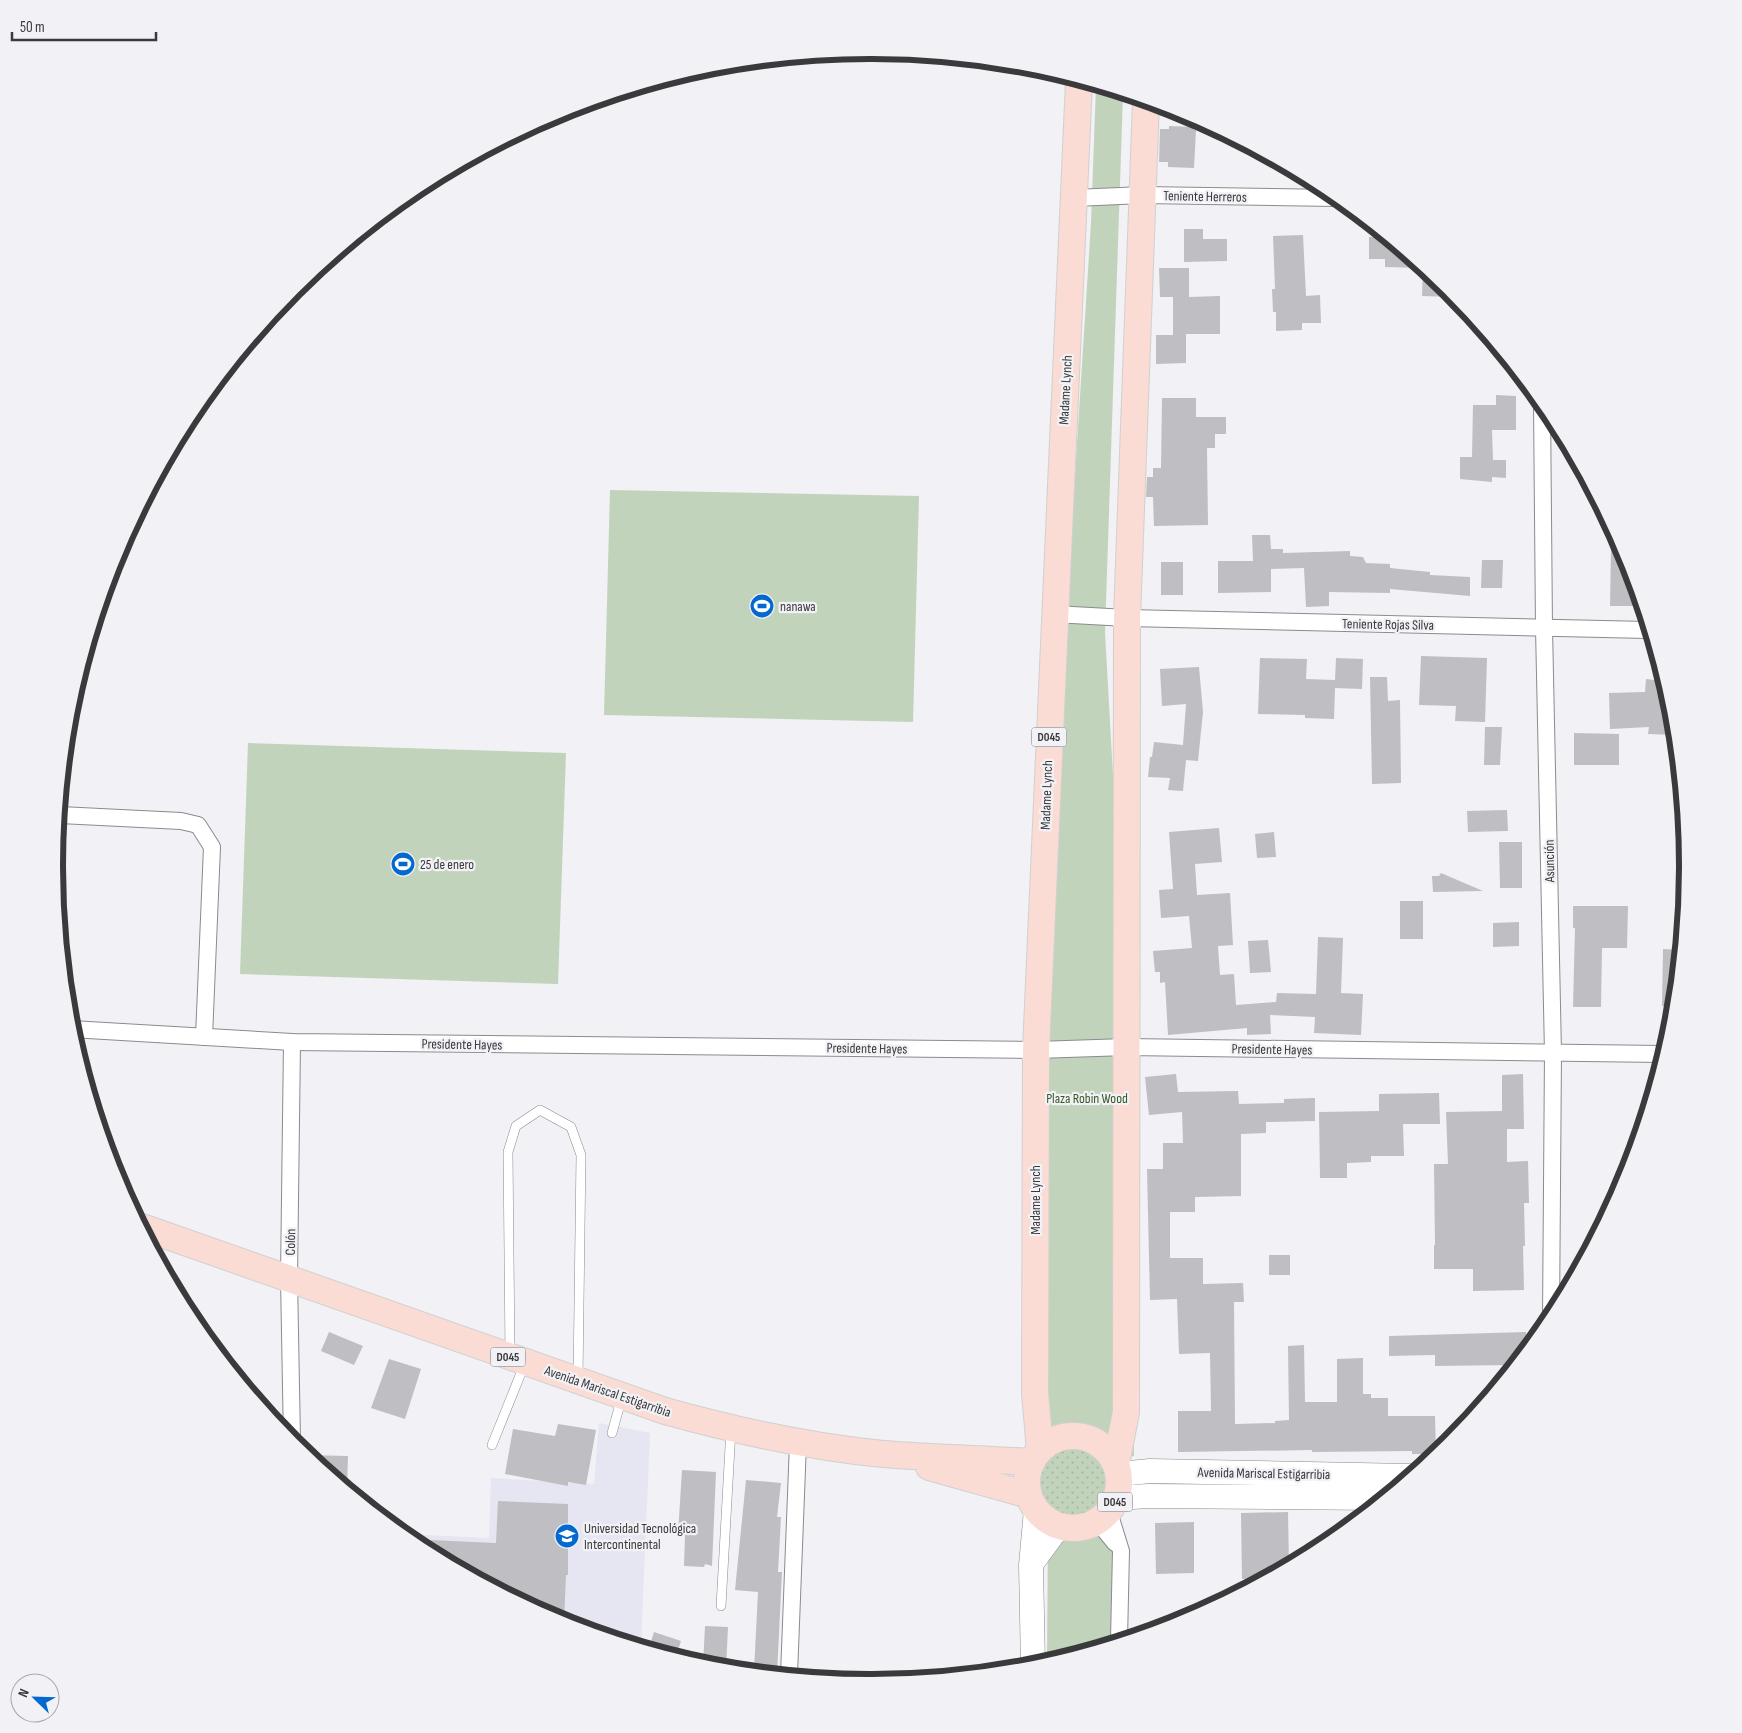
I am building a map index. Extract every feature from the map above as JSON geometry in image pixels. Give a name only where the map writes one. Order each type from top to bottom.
[{"type":"main road","name":"Madame Lynch","points":[[1036,1456],[1036,1050],[1054,614],[1080,86]]},
{"type":"main road","points":[[1112,1494],[1126,1412],[1127,618],[1146,107]]},
{"type":"main road","name":"Avenida Mariscal Estigarribia","points":[[150,1230],[665,1412],[731,1429],[798,1443],[883,1454],[1036,1456]]},
{"type":"main road","points":[[1036,1456],[1056,1439],[1066,1436],[1090,1438],[1103,1446],[1112,1494]]},
{"type":"main road","name":"Avenida Mariscal Estigarribia","points":[[883,1454],[1032,1502]]},
{"type":"main road","name":"D045","points":[[1036,1456],[1028,1473],[1027,1484],[1032,1502],[1042,1517],[1058,1526],[1079,1528],[1112,1494]]},
{"type":"main road","name":"Avenida Mariscal Estigarribia","points":[[1112,1494],[1150,1471],[1402,1476]]},
{"type":"main road","name":"Avenida Mariscal Estigarribia","points":[[1112,1494],[1374,1498]]},
{"type":"main road","points":[[1032,1502],[1033,1658]]},
{"type":"main road","points":[[1031,1565],[1058,1526]]},
{"type":"street","name":"Teniente Herreros","points":[[1074,198],[1143,195],[1324,198]]},
{"type":"street","name":"Asunción","points":[[1542,417],[1544,628],[1553,1053],[1550,1303]]},
{"type":"street","name":"Teniente Rojas Silva","points":[[1054,614],[1127,618],[1643,630]]},
{"type":"street","points":[[65,815],[181,821],[198,826],[212,848],[204,1037]]},
{"type":"street","name":"Presidente Hayes","points":[[80,1030],[292,1042],[1036,1050],[1127,1047],[1656,1054]]},
{"type":"street","name":"Colón","points":[[292,1042],[289,1278],[292,1429]]},
{"type":"street","points":[[789,1670],[798,1443]]},
{"type":"street","points":[[1112,1494],[1121,1551],[1119,1635]]},
{"type":"lane","points":[[492,1445],[518,1360],[507,1204],[508,1152],[516,1126],[540,1110],[571,1127],[581,1155],[578,1381]]},
{"type":"lane","points":[[612,1433],[622,1397]]},
{"type":"lane","points":[[721,1606],[731,1429]]},
{"type":"shaded area","name":"Universidad Tecnológica Intercontinental","points":[[599,1423],[650,1433],[641,1640],[562,1613],[514,1591],[467,1566],[417,1535],[489,1538],[491,1478],[594,1484]]},
{"type":"green space","name":"Plaza Robin Wood","points":[[1096,91],[1123,99],[1105,632],[1129,1062],[1134,1456],[1121,1458],[1112,1442],[1082,1430],[1049,1436],[1043,1063],[1065,633],[1091,223]]},
{"type":"green space","name":"nanawa","points":[[610,490],[919,496],[913,722],[604,715]]},
{"type":"green space","name":"25 de enero","points":[[248,743],[566,753],[558,984],[240,974]]},
{"type":"green space","points":[[1082,1446],[1095,1452],[1104,1461],[1108,1467],[1110,1481],[1108,1495],[1100,1506],[1089,1514],[1068,1516],[1061,1514],[1050,1506],[1042,1495],[1040,1474],[1042,1467],[1050,1456],[1061,1448]]},
{"type":"green space","points":[[1117,1516],[1114,1636],[1047,1655],[1048,1531],[1067,1537],[1085,1536],[1093,1534]]},
{"type":"building","points":[[1169,126],[1194,127],[1194,130],[1196,130],[1194,168],[1168,167],[1168,162],[1159,162],[1160,129],[1169,129]]},
{"type":"building","points":[[1184,229],[1203,229],[1203,239],[1227,239],[1227,261],[1184,262]]},
{"type":"building","points":[[1303,235],[1306,296],[1320,295],[1321,323],[1302,323],[1302,330],[1276,331],[1276,312],[1273,312],[1272,289],[1275,289],[1273,236]]},
{"type":"building","points":[[1369,237],[1377,237],[1413,268],[1385,267],[1385,259],[1369,259]]},
{"type":"building","points":[[1159,268],[1189,268],[1189,297],[1220,296],[1220,334],[1186,334],[1186,363],[1156,364],[1156,335],[1173,335],[1173,297],[1160,297]]},
{"type":"building","points":[[1423,277],[1444,297],[1422,296]]},
{"type":"building","points":[[1496,395],[1516,396],[1516,430],[1492,430],[1493,460],[1506,460],[1506,478],[1492,477],[1492,482],[1460,479],[1460,457],[1472,457],[1473,405],[1496,405]]},
{"type":"building","points":[[1162,398],[1196,398],[1196,417],[1226,417],[1226,434],[1215,434],[1215,448],[1207,448],[1208,525],[1154,526],[1153,497],[1146,497],[1147,477],[1153,477],[1153,468],[1161,468]]},
{"type":"building","points":[[1252,535],[1270,535],[1271,549],[1283,549],[1283,553],[1350,551],[1350,556],[1363,557],[1366,563],[1390,564],[1390,568],[1430,572],[1430,575],[1470,577],[1470,596],[1390,589],[1390,593],[1329,592],[1329,606],[1306,607],[1304,568],[1271,569],[1271,592],[1218,593],[1218,561],[1253,561]]},
{"type":"building","points":[[1611,549],[1613,549],[1617,557],[1636,606],[1610,606]]},
{"type":"building","points":[[1482,560],[1503,560],[1502,588],[1481,588]]},
{"type":"building","points":[[1161,562],[1183,562],[1183,595],[1161,595]]},
{"type":"building","points":[[1421,656],[1487,658],[1485,722],[1455,721],[1456,706],[1419,705]]},
{"type":"building","points":[[1260,658],[1307,659],[1306,679],[1335,680],[1336,658],[1363,659],[1362,689],[1335,688],[1334,719],[1305,718],[1305,715],[1258,714]]},
{"type":"building","points":[[1199,667],[1203,712],[1198,761],[1186,760],[1183,791],[1168,790],[1170,778],[1148,777],[1150,757],[1152,757],[1154,742],[1183,745],[1186,704],[1162,706],[1160,669]]},
{"type":"building","points":[[1370,677],[1387,677],[1388,701],[1400,700],[1401,783],[1372,784]]},
{"type":"building","points":[[1646,679],[1656,680],[1667,735],[1648,734],[1649,727],[1610,729],[1609,693],[1645,692]]},
{"type":"building","points":[[1485,727],[1502,727],[1500,765],[1484,765]]},
{"type":"building","points":[[1574,733],[1619,734],[1619,765],[1574,765]]},
{"type":"building","points":[[1507,810],[1508,831],[1468,832],[1467,811]]},
{"type":"building","points":[[1219,828],[1222,862],[1195,864],[1197,895],[1230,893],[1233,945],[1218,946],[1220,975],[1234,974],[1236,1005],[1276,1002],[1277,993],[1316,994],[1318,937],[1343,938],[1341,993],[1363,994],[1361,1035],[1314,1033],[1315,1017],[1270,1015],[1271,1034],[1247,1035],[1247,1028],[1168,1035],[1165,982],[1160,983],[1160,972],[1155,972],[1153,951],[1192,948],[1189,916],[1161,918],[1159,890],[1173,889],[1169,832]]},
{"type":"building","points":[[1274,832],[1276,857],[1257,858],[1255,834]]},
{"type":"building","points":[[1499,842],[1522,842],[1522,888],[1500,888]]},
{"type":"building","points":[[1441,873],[1483,891],[1433,892],[1432,876],[1439,876]]},
{"type":"building","points":[[1400,901],[1423,901],[1423,939],[1400,939]]},
{"type":"building","points":[[1573,906],[1628,906],[1627,948],[1602,948],[1601,1007],[1573,1007],[1575,928],[1573,928]]},
{"type":"building","points":[[1519,922],[1519,946],[1493,947],[1493,923]]},
{"type":"building","points":[[1268,940],[1271,972],[1250,973],[1248,941]]},
{"type":"building","points":[[1663,949],[1674,950],[1666,1006],[1662,1006]]},
{"type":"building","points":[[1176,1074],[1178,1092],[1238,1091],[1239,1104],[1284,1103],[1284,1099],[1315,1098],[1315,1121],[1266,1122],[1266,1133],[1241,1134],[1241,1196],[1195,1197],[1195,1212],[1170,1212],[1170,1258],[1203,1258],[1203,1284],[1243,1283],[1244,1302],[1234,1302],[1235,1424],[1275,1423],[1275,1421],[1289,1420],[1288,1346],[1304,1345],[1305,1402],[1337,1402],[1337,1359],[1363,1358],[1363,1394],[1371,1394],[1371,1398],[1388,1398],[1388,1416],[1435,1416],[1436,1444],[1425,1454],[1412,1454],[1412,1451],[1312,1452],[1312,1450],[1178,1452],[1178,1411],[1211,1411],[1210,1353],[1179,1354],[1177,1299],[1150,1300],[1147,1169],[1163,1169],[1163,1143],[1183,1143],[1182,1112],[1149,1115],[1145,1077]]},
{"type":"building","points":[[1523,1074],[1524,1129],[1507,1129],[1507,1162],[1528,1161],[1529,1203],[1524,1203],[1524,1290],[1473,1291],[1473,1269],[1434,1269],[1434,1164],[1448,1164],[1446,1112],[1502,1111],[1502,1075]]},
{"type":"building","points":[[1439,1093],[1440,1124],[1403,1124],[1404,1156],[1371,1156],[1371,1162],[1347,1163],[1347,1178],[1320,1178],[1319,1112],[1379,1111],[1379,1094]]},
{"type":"building","points":[[1269,1255],[1290,1255],[1290,1275],[1269,1275]]},
{"type":"building","points":[[329,1332],[363,1346],[354,1365],[321,1351]]},
{"type":"building","points":[[1526,1332],[1526,1339],[1506,1365],[1435,1366],[1435,1355],[1389,1356],[1389,1336]]},
{"type":"building","points":[[389,1359],[421,1369],[405,1419],[371,1408]]},
{"type":"building","points":[[558,1424],[596,1430],[586,1485],[568,1482],[568,1486],[505,1474],[513,1429],[555,1436]]},
{"type":"building","points":[[318,1455],[348,1456],[347,1481]]},
{"type":"building","points":[[682,1470],[716,1472],[712,1566],[705,1564],[704,1567],[684,1566],[685,1535],[678,1534]]},
{"type":"building","points":[[746,1480],[781,1483],[777,1517],[781,1517],[778,1572],[782,1572],[777,1668],[754,1665],[758,1592],[735,1590]]},
{"type":"building","points":[[498,1501],[568,1504],[568,1575],[566,1575],[564,1614],[514,1591],[467,1566],[425,1540],[496,1543]]},
{"type":"building","points":[[1288,1512],[1289,1557],[1251,1579],[1242,1579],[1241,1513]]},
{"type":"building","points":[[1194,1522],[1194,1573],[1156,1574],[1155,1523]]},
{"type":"building","points":[[705,1626],[728,1627],[726,1661],[703,1657]]},
{"type":"building","points":[[654,1632],[681,1641],[678,1651],[650,1643]]},
{"type":"place","name":"nanawa","points":[[762,606]]},
{"type":"place","name":"25 de enero","points":[[403,864]]},
{"type":"place","name":"Universidad Tecnológica Intercontinental","points":[[567,1536]]}]
